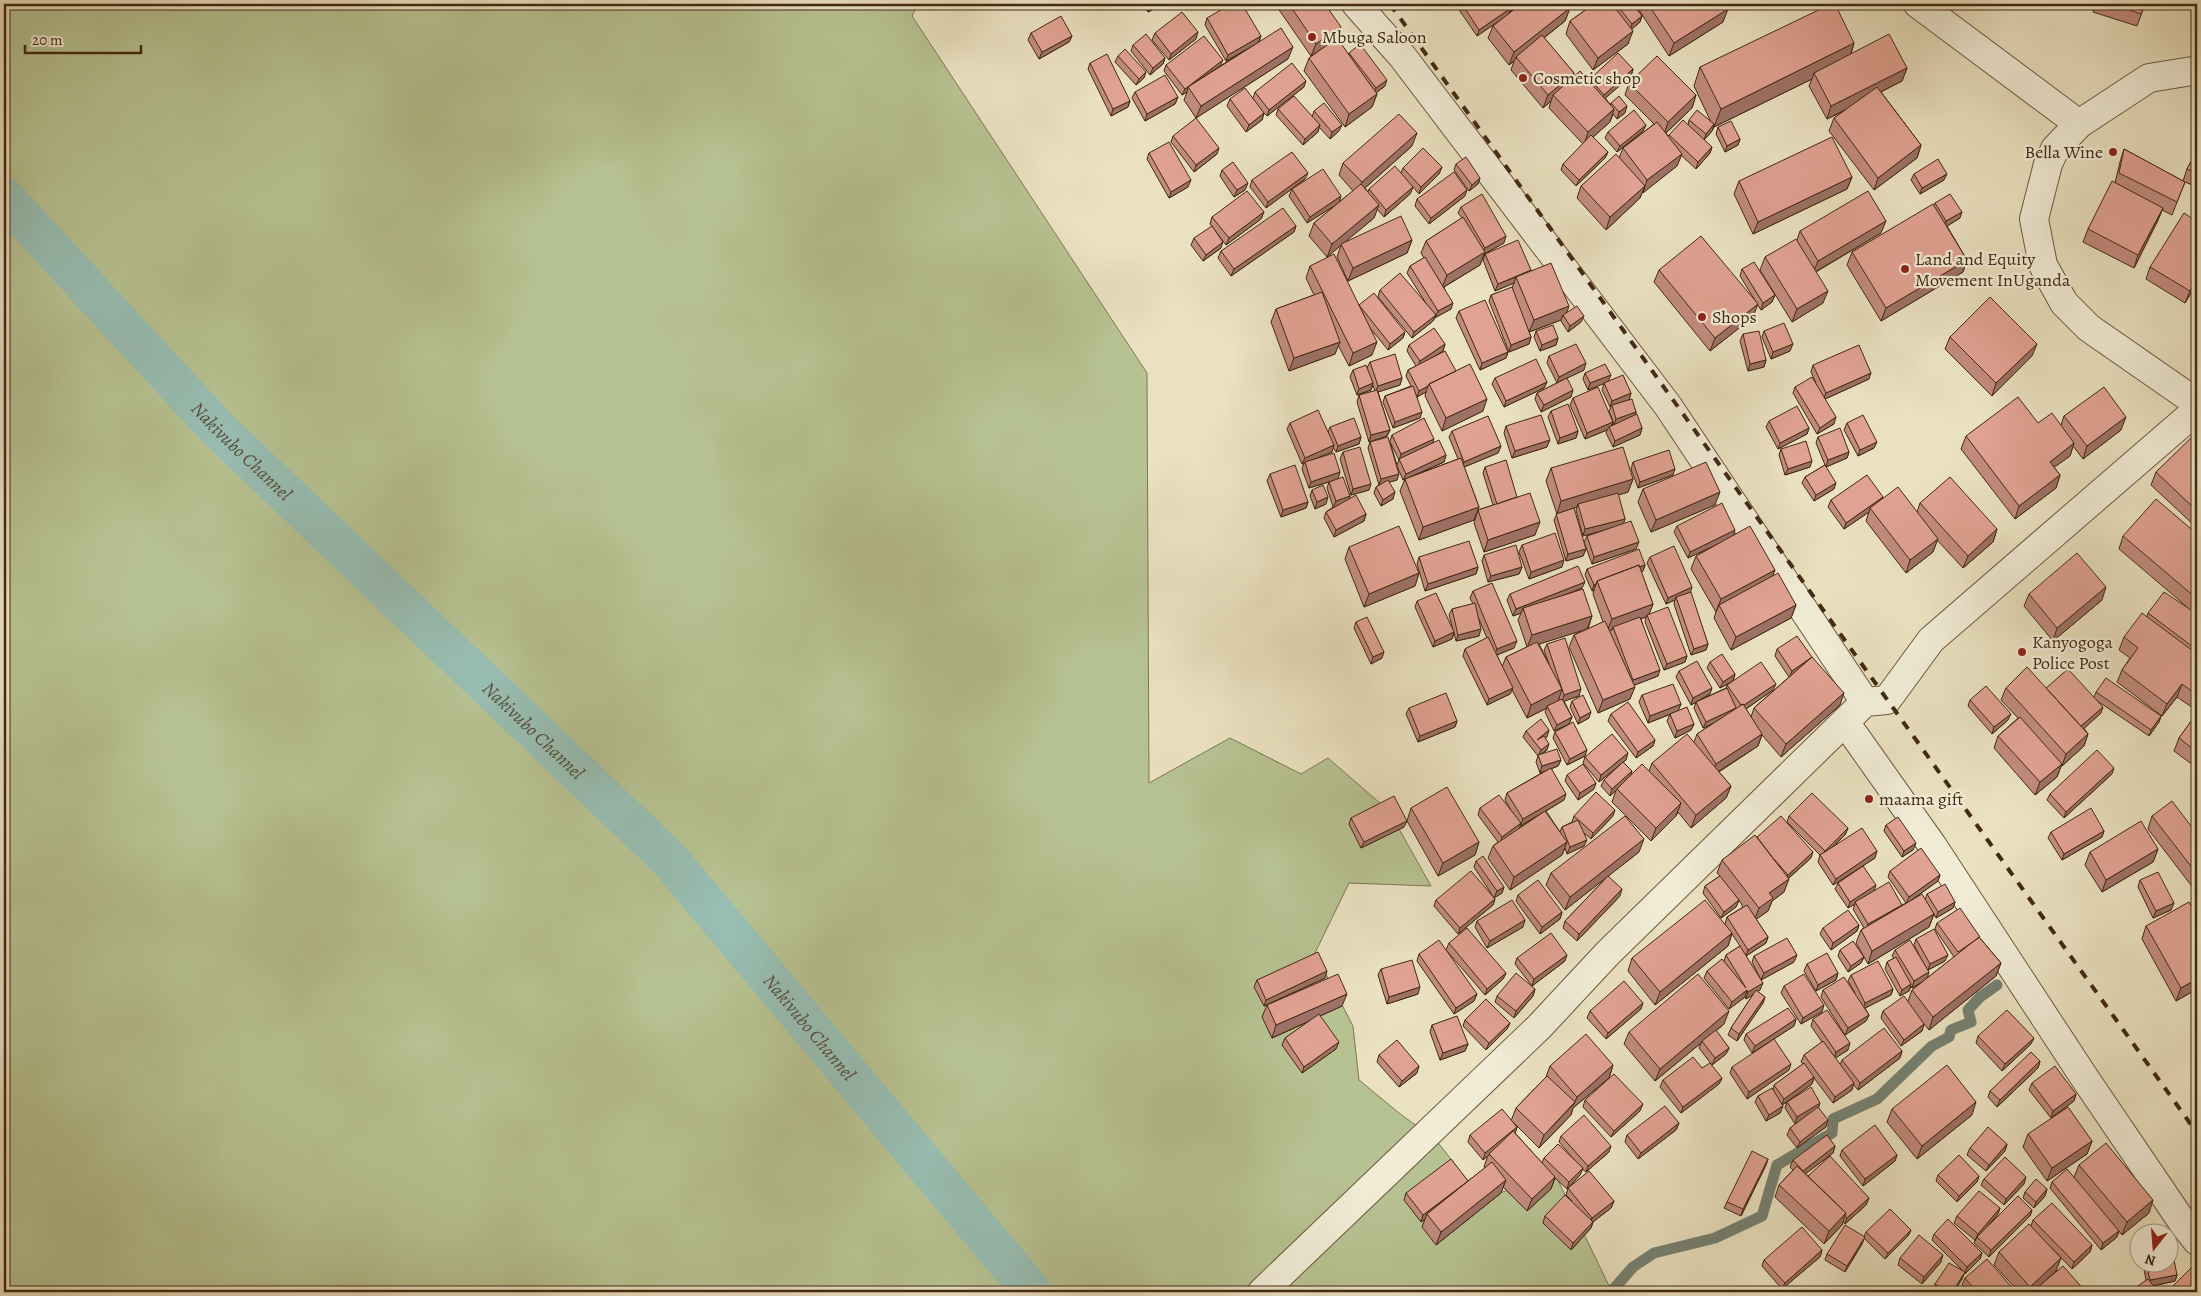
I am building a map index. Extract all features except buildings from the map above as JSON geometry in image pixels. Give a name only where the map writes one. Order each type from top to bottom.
[{"type":"street","points":[[1356,4],[1402,56],[1668,406],[1865,702]]},
{"type":"street","points":[[1918,4],[2079,124]]},
{"type":"street","points":[[2197,72],[2192,71],[2150,78],[2079,124],[2055,149],[2048,164],[2034,219],[2043,265],[2064,303],[2089,328],[2197,403]]},
{"type":"street","points":[[1262,1292],[1538,1027],[1608,953],[1865,702],[1887,700],[1931,640],[2197,410]]},
{"type":"street","points":[[1845,722],[1932,844],[2086,1080],[2197,1241]]},
{"type":"green space","points":[[4,4],[918,4],[912,16],[1147,373],[1149,783],[1230,738],[1301,774],[1328,758],[1389,811],[1431,886],[1349,883],[1315,953],[1353,1026],[1359,1080],[1436,1140],[1482,1199],[1555,1174],[1612,1292],[4,1292]]},
{"type":"waterway","name":"Nakivubo Channel","points":[[4,197],[216,427],[669,859],[1032,1292]]},
{"type":"waterway","points":[[1611,1292],[1633,1267],[1654,1253],[1715,1238],[1762,1216],[1777,1165],[1832,1133],[1833,1119],[1877,1099],[1932,1046],[1949,1037],[1951,1030],[1971,1022],[1968,1010],[1980,997],[1997,985]]},
{"type":"railway","points":[[1390,4],[2197,1133]]},
{"type":"place","name":"Mbuga Saloon","points":[[1312,37]]},
{"type":"place","name":"Cosmetic shop","points":[[1523,78]]},
{"type":"place","name":"Bella Wine","points":[[2113,152]]},
{"type":"place","name":"Land and Equity Movement InUganda","points":[[1905,269]]},
{"type":"place","name":"Shops","points":[[1702,317]]},
{"type":"place","name":"Kanyogoga Police Post","points":[[2022,652]]},
{"type":"place","name":"maama gift","points":[[1869,799]]}]
